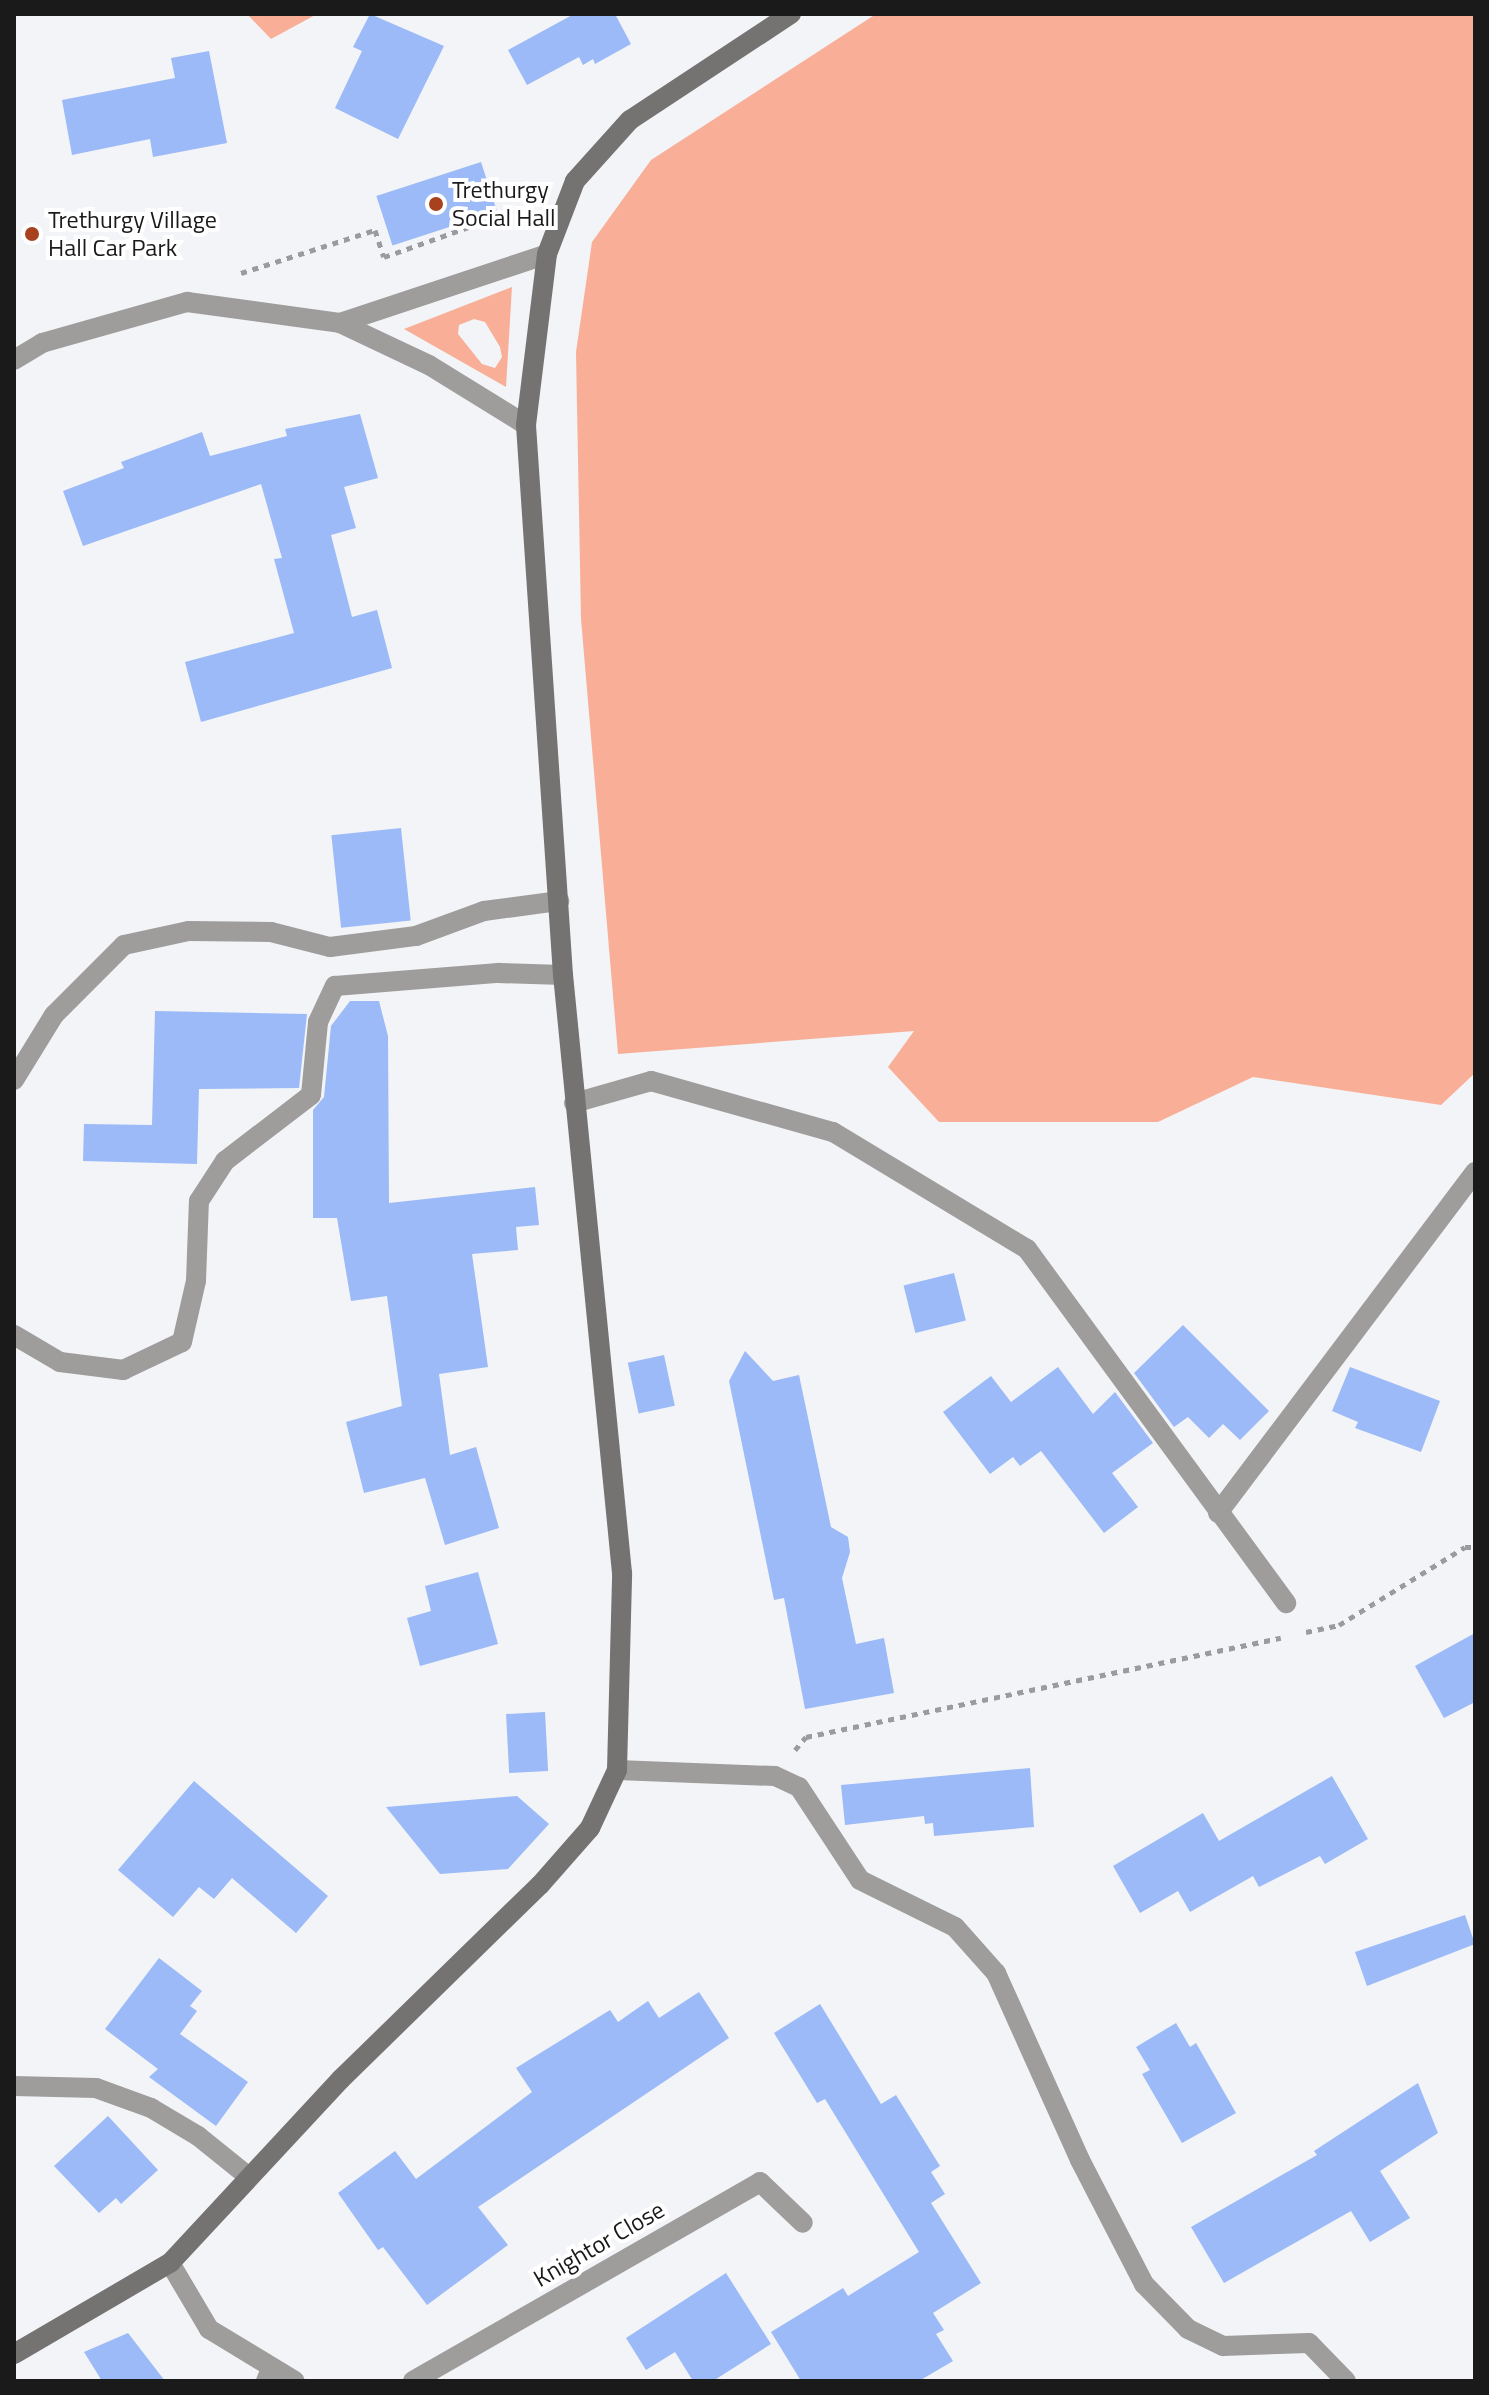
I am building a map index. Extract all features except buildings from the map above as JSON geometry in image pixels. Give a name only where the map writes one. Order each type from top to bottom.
[{"type":"street","points":[[14,2354],[170,2263],[341,2079],[540,1885],[590,1828],[617,1770],[622,1573],[563,975],[526,425],[547,254],[575,181],[630,120],[791,14]]},
{"type":"street","points":[[340,323],[547,254]]},
{"type":"street","points":[[14,360],[42,343],[187,302],[340,323],[429,365],[526,425]]},
{"type":"street","points":[[14,1080],[54,1015],[124,945],[189,931],[271,932],[330,947],[416,936],[484,911],[559,901]]},
{"type":"street","points":[[14,1335],[60,1362],[123,1370],[182,1342],[196,1281],[199,1201],[225,1161],[311,1095],[318,1022],[335,986],[498,973],[563,975]]},
{"type":"street","points":[[574,1103],[651,1081],[833,1132],[1027,1249],[1286,1603]]},
{"type":"street","points":[[1218,1513],[1475,1172]]},
{"type":"street","points":[[617,1770],[775,1776],[799,1787],[860,1880],[955,1927],[996,1973],[1144,2284],[1199,2335],[1223,2346],[1309,2343],[1346,2381]]},
{"type":"street","points":[[14,2086],[96,2088],[151,2108],[198,2136],[249,2177]]},
{"type":"street","name":"Knightor Close","points":[[413,2381],[760,2182],[803,2223]]},
{"type":"street","points":[[170,2263],[209,2329],[268,2375],[295,2381]]},
{"type":"path","points":[[187,302],[228,277],[375,230],[384,257],[508,213],[512,181]]},
{"type":"path","points":[[775,1776],[806,1737],[1339,1625],[1465,1547],[1475,1547]]},
{"type":"shaded area","points":[[247,14],[317,14],[271,39]]},
{"type":"shaded area","points":[[876,14],[1475,14],[1475,1073],[1441,1105],[1253,1077],[1158,1122],[939,1122],[888,1067],[914,1031],[618,1054],[581,619],[576,352],[592,242],[651,160]]},
{"type":"shaded area","points":[[512,287],[506,387],[404,329]],"holes":[[[474,319],[485,322],[500,347],[502,357],[495,368],[482,364],[458,334],[459,325]]]},
{"type":"place","name":"Trethurgy Social Hall","points":[[436,204]]},
{"type":"place","name":"Trethurgy Village Hall Car Park","points":[[32,234]]}]
